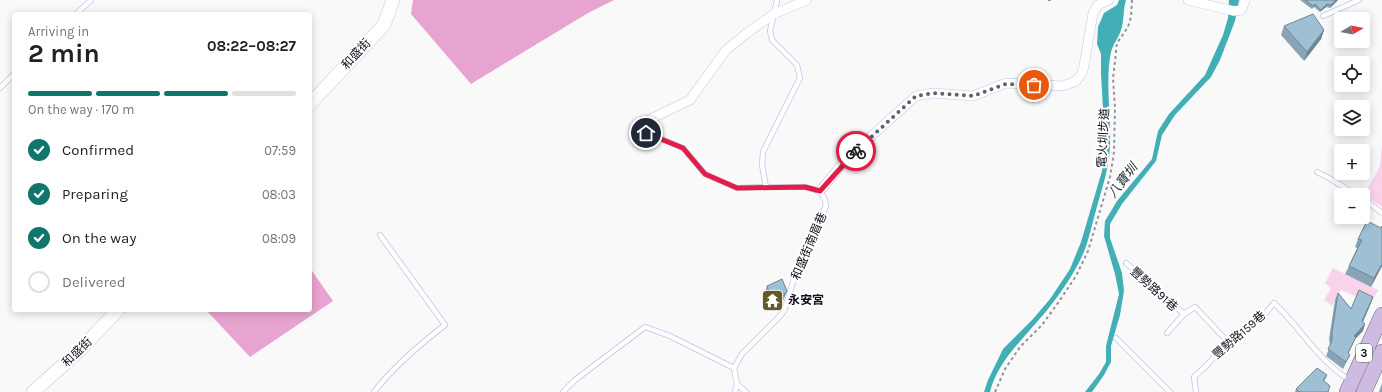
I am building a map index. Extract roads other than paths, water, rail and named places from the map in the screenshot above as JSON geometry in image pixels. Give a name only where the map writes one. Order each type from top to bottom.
[{"type":"main road","name":"和盛街","points":[[312,102],[384,24],[394,0]]},
{"type":"main road","name":"和盛街","points":[[33,392],[80,350],[116,312]]},
{"type":"main road","name":"3","points":[[1349,387],[1382,315]]},
{"type":"main road","name":"3","points":[[1364,392],[1382,352]]},
{"type":"street","points":[[634,127],[690,100],[726,50],[747,32],[774,14],[808,0]]},
{"type":"street","points":[[820,191],[849,156],[916,96],[933,93],[973,96],[1006,84],[1063,86],[1076,81],[1082,73],[1084,66],[1093,13],[1098,6],[1109,0]]},
{"type":"street","points":[[1188,0],[1234,11],[1240,10],[1245,0]]},
{"type":"lane","points":[[78,12],[91,0]]},
{"type":"lane","points":[[766,187],[762,165],[763,152],[800,78],[797,65],[772,40],[770,31],[777,0]]},
{"type":"lane","points":[[1323,16],[1359,0]]},
{"type":"lane","points":[[0,88],[12,76]]},
{"type":"lane","points":[[634,127],[683,148],[705,174],[737,188],[805,187],[820,191]]},
{"type":"lane","points":[[1317,172],[1332,178],[1344,188]]},
{"type":"lane","name":"和盛街南眉巷","points":[[734,368],[742,354],[784,311],[798,266],[826,206],[825,200],[820,191]]},
{"type":"lane","points":[[1370,204],[1382,213]]},
{"type":"lane","points":[[374,392],[383,380],[418,345],[446,325],[380,235]]},
{"type":"lane","name":"豐勢路91巷","points":[[1126,263],[1184,314]]},
{"type":"lane","name":"豐勢路159巷","points":[[1196,392],[1194,377],[1207,365],[1222,347],[1264,315],[1274,303],[1289,317],[1349,387]]},
{"type":"lane","name":"豐勢路91巷","points":[[1167,333],[1184,314],[1195,307],[1229,343]]},
{"type":"lane","points":[[564,392],[575,380],[645,328],[670,336],[734,368],[737,384],[735,392]]},
{"type":"lane","points":[[1116,338],[1170,392]]},
{"type":"lane","points":[[737,384],[746,392]]},
{"type":"water","name":"八寶圳","points":[[1119,0],[1126,0],[1122,27],[1112,49],[1109,63],[1108,85],[1110,152],[1105,179],[1086,245],[1076,268],[1064,287],[1044,314],[1003,363],[993,382],[990,392],[984,392],[1003,349],[1033,319],[1050,299],[1070,269],[1081,242],[1102,171],[1105,146],[1101,54],[1097,44],[1098,27],[1104,13],[1117,5]]},
{"type":"water","name":"八寶圳","points":[[1229,0],[1239,0],[1235,21],[1220,60],[1211,77],[1175,115],[1162,135],[1156,161],[1122,204],[1110,224],[1110,238],[1122,273],[1124,291],[1120,315],[1111,346],[1111,362],[1092,392],[1085,392],[1106,362],[1106,346],[1119,294],[1104,236],[1105,221],[1117,201],[1152,159],[1158,131],[1169,114],[1205,75],[1223,35],[1228,18]]},
{"type":"place","name":"永安宮","points":[[773,300]]}]
